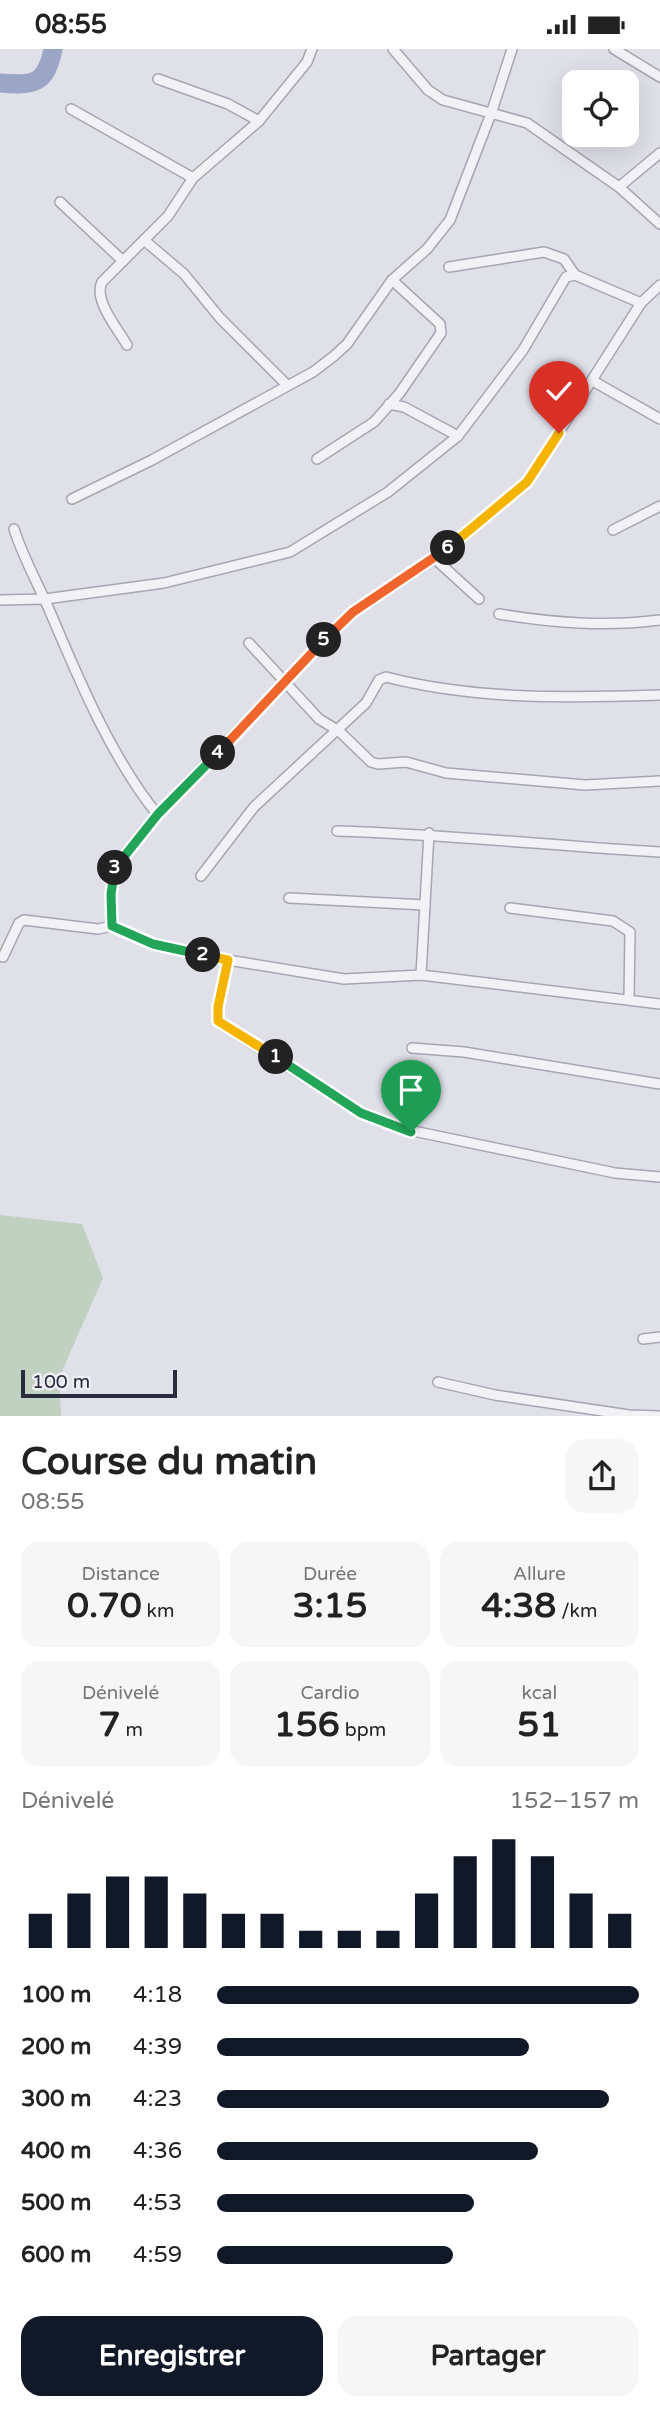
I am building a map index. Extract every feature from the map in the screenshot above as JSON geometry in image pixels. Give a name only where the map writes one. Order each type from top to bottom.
[{"type":"street","points":[[127,345],[99,293],[102,282],[168,216],[192,178],[259,121],[307,62],[312,49]]},
{"type":"street","points":[[393,49],[428,90],[443,100],[455,105],[492,111],[527,123],[619,187],[660,224]]},
{"type":"street","points":[[72,499],[152,460],[313,372],[347,344],[392,280],[427,249],[450,221],[492,111],[512,49]]},
{"type":"street","points":[[614,49],[660,77]]},
{"type":"street","points":[[158,79],[228,104],[259,121]]},
{"type":"street","points":[[71,109],[192,178]]},
{"type":"street","points":[[619,187],[660,153]]},
{"type":"street","points":[[60,202],[123,261]]},
{"type":"street","points":[[144,240],[184,274],[220,318],[287,385]]},
{"type":"street","points":[[449,267],[544,252],[564,259],[575,275],[641,303]]},
{"type":"street","points":[[0,600],[45,599],[164,583],[265,561],[290,552],[388,492],[458,436],[523,350],[566,277],[575,275]]},
{"type":"street","points":[[317,459],[374,422],[399,394],[442,329],[440,324],[392,280]]},
{"type":"street","points":[[112,926],[111,894],[116,865],[158,814],[348,616],[435,558],[527,482],[641,303],[660,285]]},
{"type":"street","points":[[593,381],[660,419]]},
{"type":"street","points":[[389,404],[404,407],[458,436]]},
{"type":"street","points":[[613,530],[660,506]]},
{"type":"street","points":[[14,529],[26,566],[45,599],[72,663],[137,789],[158,814]]},
{"type":"street","points":[[435,558],[479,599]]},
{"type":"street","points":[[499,614],[564,625],[625,625],[660,620]]},
{"type":"street","points":[[248,643],[285,679],[319,719],[339,731],[371,762],[406,762],[446,773],[584,785],[660,781]]},
{"type":"street","points":[[201,876],[254,807],[339,731],[366,703],[379,680],[386,677],[439,688],[578,699],[660,695]]},
{"type":"street","points":[[337,831],[429,833],[543,845],[660,852]]},
{"type":"street","points":[[421,975],[429,833]]},
{"type":"street","points":[[289,898],[425,905]]},
{"type":"street","points":[[510,908],[613,921],[625,926],[630,932],[629,999]]},
{"type":"street","points":[[3,957],[24,920],[98,929],[112,926],[153,944],[228,960],[344,979],[421,975],[660,1004]]},
{"type":"street","points":[[228,960],[218,1007],[218,1021],[361,1113],[420,1134],[503,1147],[615,1173],[660,1177]]},
{"type":"street","points":[[412,1048],[464,1052],[660,1084]]},
{"type":"street","points":[[643,1339],[660,1337]]},
{"type":"street","points":[[438,1382],[495,1395],[629,1415],[660,1416]]},
{"type":"green space","points":[[0,1215],[82,1224],[103,1278],[59,1378],[61,1416],[0,1416]]},
{"type":"waterway","points":[[0,83],[22,84],[37,80],[47,69],[53,49]]},
{"type":"route","points":[[411,1132],[361,1113],[218,1021],[218,1007],[228,960],[153,944],[112,926],[111,894],[116,865],[158,814],[348,616],[446,551],[527,482],[559,433]]}]
